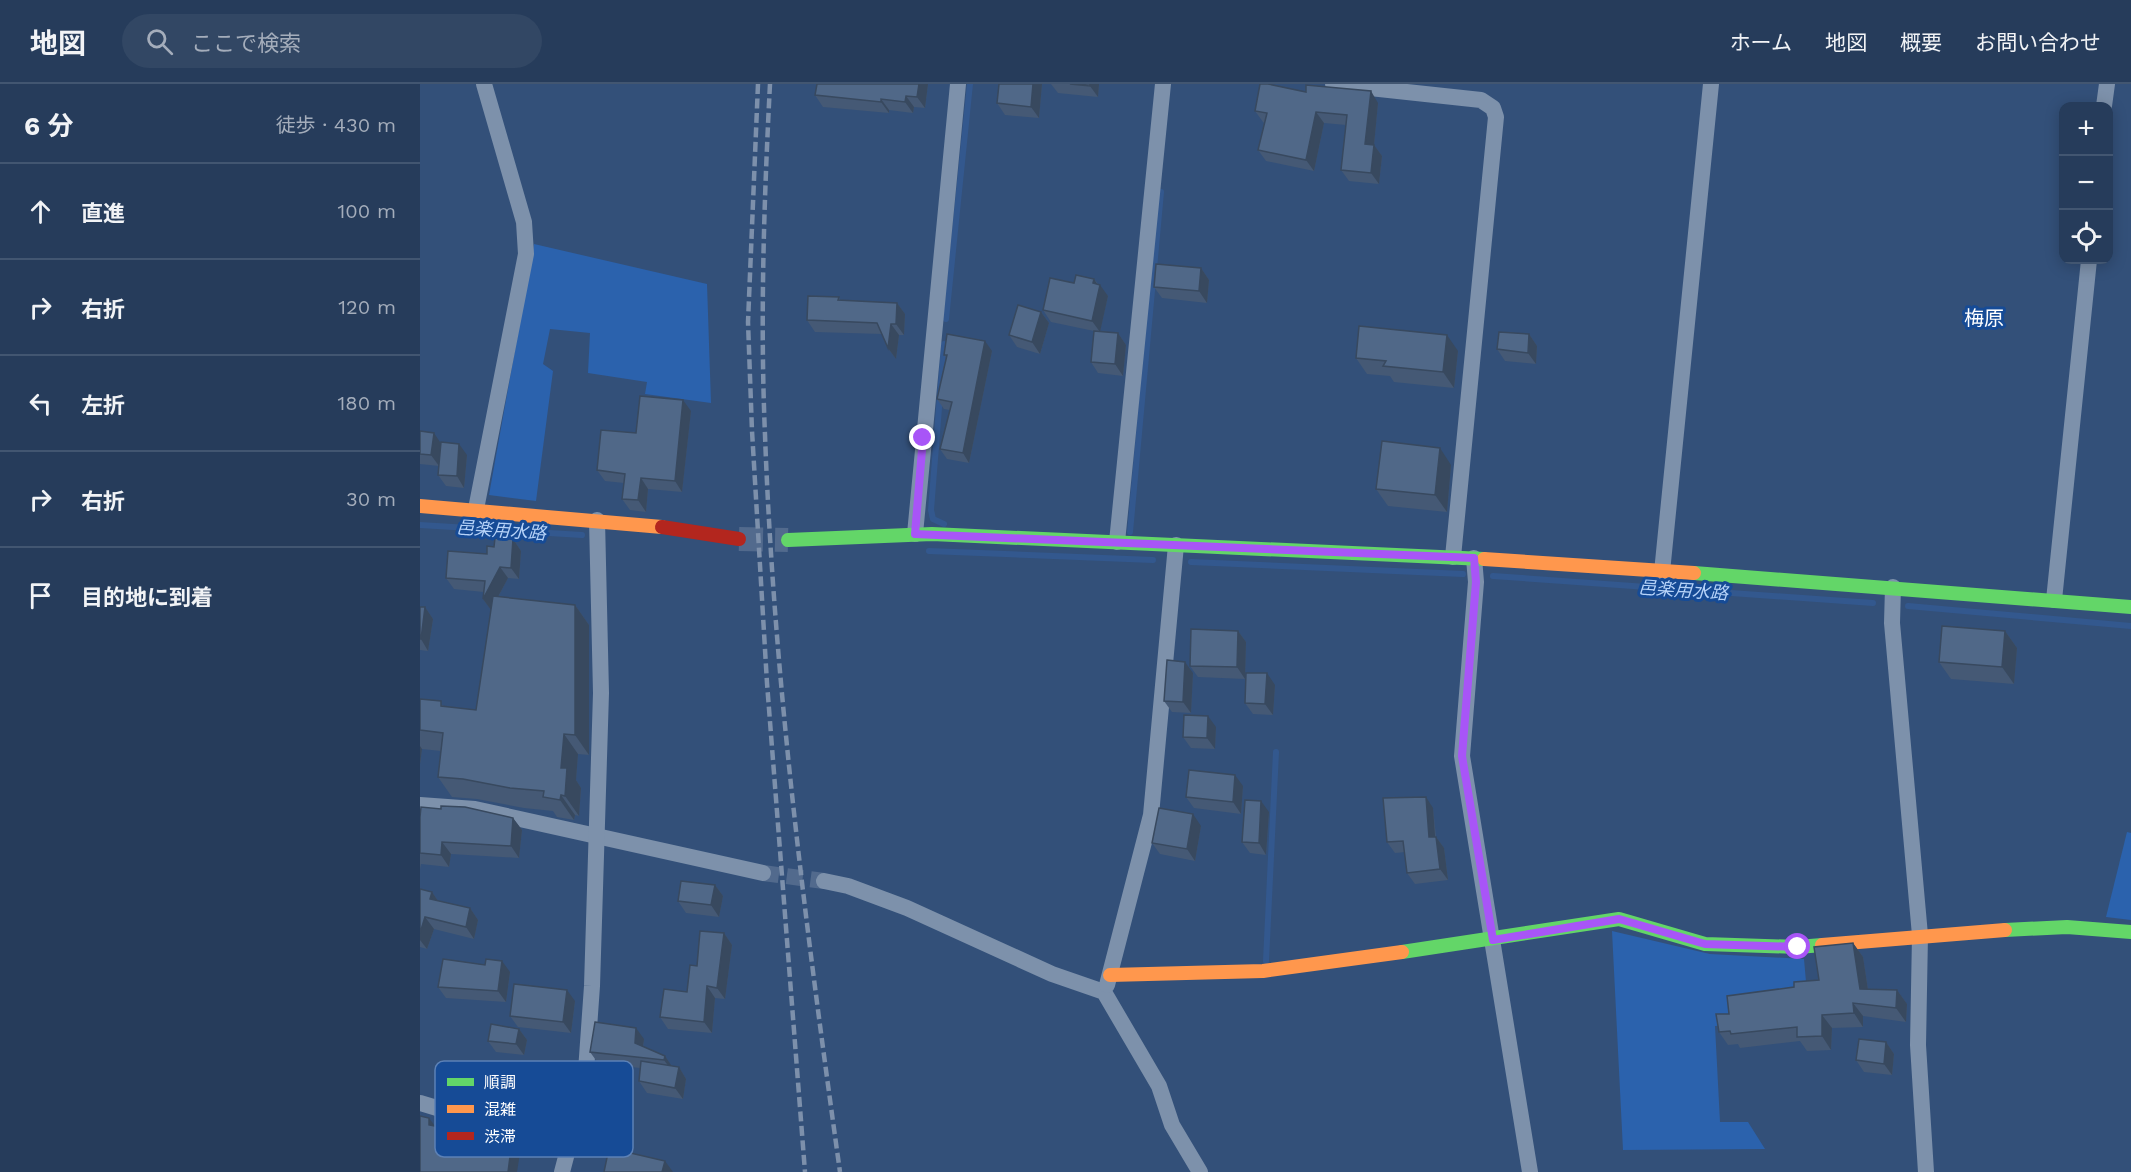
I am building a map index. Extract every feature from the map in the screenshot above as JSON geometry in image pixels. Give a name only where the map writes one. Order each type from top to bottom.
[{"type":"street","points":[[476,509],[526,254],[524,222],[484,84]]},
{"type":"street","points":[[915,534],[958,84]]},
{"type":"street","points":[[1117,542],[1163,84]]},
{"type":"street","points":[[1333,84],[1481,100],[1493,108],[1496,117],[1453,557]]},
{"type":"street","points":[[1662,572],[1711,84]]},
{"type":"street","points":[[2105,102],[2107,84]]},
{"type":"street","points":[[2054,600],[2089,264]]},
{"type":"street","points":[[420,506],[597,520],[694,530],[739,538]]},
{"type":"street","points":[[586,1061],[601,693],[597,520]]},
{"type":"street","points":[[788,540],[915,534],[1474,558],[1893,587],[2131,607]]},
{"type":"street","points":[[1104,993],[1151,815],[1176,545]]},
{"type":"street","points":[[1474,558],[1476,582],[1462,756],[1530,1172]]},
{"type":"street","points":[[1893,587],[1892,623],[1920,935],[1918,1045],[1926,1172]]},
{"type":"street","points":[[420,805],[475,809],[763,873]]},
{"type":"street","points":[[824,881],[848,886],[907,908],[1052,974],[1104,993],[1159,1086],[1172,1125],[1200,1172]]},
{"type":"street","points":[[1110,975],[1263,970],[1493,940],[1619,919],[1705,944],[1798,947],[1920,935],[2067,927],[2131,932]]},
{"type":"street","points":[[420,1103],[435,1108]]},
{"type":"street","points":[[562,1172],[566,1157]]},
{"type":"shaded area","points":[[534,244],[707,284],[711,403],[645,394],[647,382],[588,373],[590,333],[550,329],[543,364],[553,371],[536,501],[489,495]]},
{"type":"shaded area","points":[[2127,832],[2131,833],[2131,920],[2106,917]]},
{"type":"shaded area","points":[[1612,931],[1710,954],[1804,959],[1807,993],[1739,1024],[1715,1026],[1720,1122],[1748,1122],[1765,1149],[1623,1150]]},
{"type":"building","points":[[817,84],[919,84],[917,97],[906,96],[905,102],[881,99],[881,102],[815,95]]},
{"type":"building","points":[[999,84],[1033,84],[1031,107],[997,103]]},
{"type":"building","points":[[1260,84],[1306,92],[1306,85],[1371,91],[1365,144],[1374,145],[1371,173],[1341,170],[1347,115],[1316,112],[1306,160],[1258,150],[1267,113],[1255,111]]},
{"type":"building","points":[[1156,264],[1201,268],[1199,291],[1154,287]]},
{"type":"building","points":[[1076,275],[1094,279],[1093,283],[1100,285],[1092,321],[1043,310],[1050,278],[1074,283]]},
{"type":"building","points":[[808,296],[897,303],[896,324],[891,324],[888,348],[877,323],[807,320]]},
{"type":"building","points":[[1018,305],[1041,312],[1032,342],[1009,335]]},
{"type":"building","points":[[1359,326],[1447,335],[1443,372],[1383,366],[1386,361],[1356,358]]},
{"type":"building","points":[[1094,331],[1118,333],[1115,364],[1091,362]]},
{"type":"building","points":[[1499,332],[1529,334],[1528,353],[1497,349]]},
{"type":"building","points":[[947,334],[985,341],[963,453],[940,449],[952,402],[937,399],[947,355],[944,355]]},
{"type":"building","points":[[640,396],[683,400],[675,481],[641,478],[638,500],[622,499],[625,474],[597,470],[601,430],[636,433]]},
{"type":"building","points":[[420,431],[434,433],[431,455],[420,454]]},
{"type":"building","points":[[1382,441],[1440,448],[1435,495],[1376,489]]},
{"type":"building","points":[[441,442],[459,444],[457,476],[438,475]]},
{"type":"building","points":[[495,538],[513,539],[511,568],[500,567],[483,599],[485,581],[446,578],[448,551],[487,554],[487,546],[494,547]]},
{"type":"building","points":[[493,596],[575,605],[575,735],[564,734],[561,768],[567,768],[565,796],[561,795],[560,800],[543,797],[544,791],[438,777],[443,733],[420,730],[420,699],[441,701],[441,706],[476,710]]},
{"type":"building","points":[[420,607],[425,607],[421,639],[420,639]]},
{"type":"building","points":[[1942,626],[2005,631],[2002,667],[1939,662]]},
{"type":"building","points":[[1191,629],[1238,631],[1237,667],[1190,666]]},
{"type":"building","points":[[1167,660],[1185,662],[1183,702],[1164,701]]},
{"type":"building","points":[[1246,673],[1267,673],[1265,704],[1245,703]]},
{"type":"building","points":[[1184,715],[1208,716],[1207,738],[1183,737]]},
{"type":"building","points":[[1189,770],[1235,775],[1233,802],[1186,797]]},
{"type":"building","points":[[1426,797],[1429,837],[1436,837],[1440,869],[1407,873],[1403,841],[1387,842],[1383,798]]},
{"type":"building","points":[[1245,800],[1261,801],[1259,843],[1242,842]]},
{"type":"building","points":[[441,806],[465,807],[513,818],[511,846],[442,842],[441,855],[420,853],[421,807],[441,809]]},
{"type":"building","points":[[1159,808],[1193,814],[1187,849],[1152,843]]},
{"type":"building","points":[[681,881],[715,885],[711,905],[678,901]]},
{"type":"building","points":[[420,889],[432,892],[430,899],[470,908],[466,927],[425,917],[420,933]]},
{"type":"building","points":[[700,931],[724,933],[717,988],[707,986],[704,1022],[660,1017],[664,989],[687,992],[690,965],[697,966]]},
{"type":"building","points":[[1853,943],[1860,989],[1897,990],[1896,1008],[1853,1003],[1854,1013],[1822,1015],[1822,1036],[1797,1037],[1797,1027],[1731,1034],[1730,1031],[1719,1032],[1716,1014],[1729,1014],[1727,996],[1794,987],[1794,982],[1819,980],[1814,947]]},
{"type":"building","points":[[443,959],[485,965],[486,959],[502,961],[498,991],[438,987]]},
{"type":"building","points":[[514,984],[567,990],[563,1022],[510,1016]]},
{"type":"building","points":[[595,1022],[636,1028],[635,1043],[665,1056],[664,1060],[590,1052]]},
{"type":"building","points":[[491,1024],[519,1029],[516,1044],[488,1041]]},
{"type":"building","points":[[1859,1039],[1886,1042],[1884,1064],[1856,1060]]},
{"type":"building","points":[[641,1061],[679,1067],[675,1088],[639,1081]]},
{"type":"building","points":[[420,1116],[429,1118],[429,1125],[435,1126],[435,1157],[510,1157],[508,1172],[420,1172]]},
{"type":"building","points":[[633,1154],[665,1161],[662,1172],[604,1172],[607,1157],[633,1157]]},
{"type":"waterway","points":[[946,319],[970,84]]},
{"type":"waterway","points":[[1130,532],[1161,192]]},
{"type":"waterway","points":[[944,344],[931,510],[933,519],[944,524]]},
{"type":"waterway","name":"邑楽用水路","points":[[420,525],[582,535]]},
{"type":"waterway","name":"邑楽用水路","points":[[929,551],[1153,560]]},
{"type":"waterway","name":"邑楽用水路","points":[[1191,562],[1463,574]]},
{"type":"waterway","name":"邑楽用水路","points":[[1493,576],[1873,603]]},
{"type":"waterway","name":"邑楽用水路","points":[[1908,606],[2131,626]]},
{"type":"waterway","points":[[1266,961],[1276,752]]},
{"type":"tunnel","points":[[739,539],[788,540]]},
{"type":"tunnel","points":[[763,873],[824,881]]},
{"type":"railway","points":[[758,84],[748,322],[752,431],[767,683],[805,1172]]},
{"type":"railway","points":[[770,84],[763,303],[769,528],[793,805],[840,1172]]},
{"type":"traffic: fast","points":[[788,540],[932,534],[1484,559]]},
{"type":"traffic: fast","points":[[1694,573],[2131,607]]},
{"type":"traffic: fast","points":[[1402,952],[1619,919],[1705,944],[1798,947],[1822,945]]},
{"type":"traffic: fast","points":[[2005,930],[2067,927],[2131,932]]},
{"type":"traffic: slow","points":[[420,506],[662,527]]},
{"type":"traffic: slow","points":[[1484,559],[1694,573]]},
{"type":"traffic: slow","points":[[1822,945],[2005,930]]},
{"type":"traffic: slow","points":[[1110,975],[1263,971],[1402,952]]},
{"type":"traffic: jam","points":[[662,527],[739,539]]},
{"type":"district","name":"梅原","points":[[1984,318]]},
{"type":"route","points":[[923,438],[915,534],[1474,558],[1476,582],[1462,756],[1493,940],[1619,919],[1705,944],[1798,947]]}]
